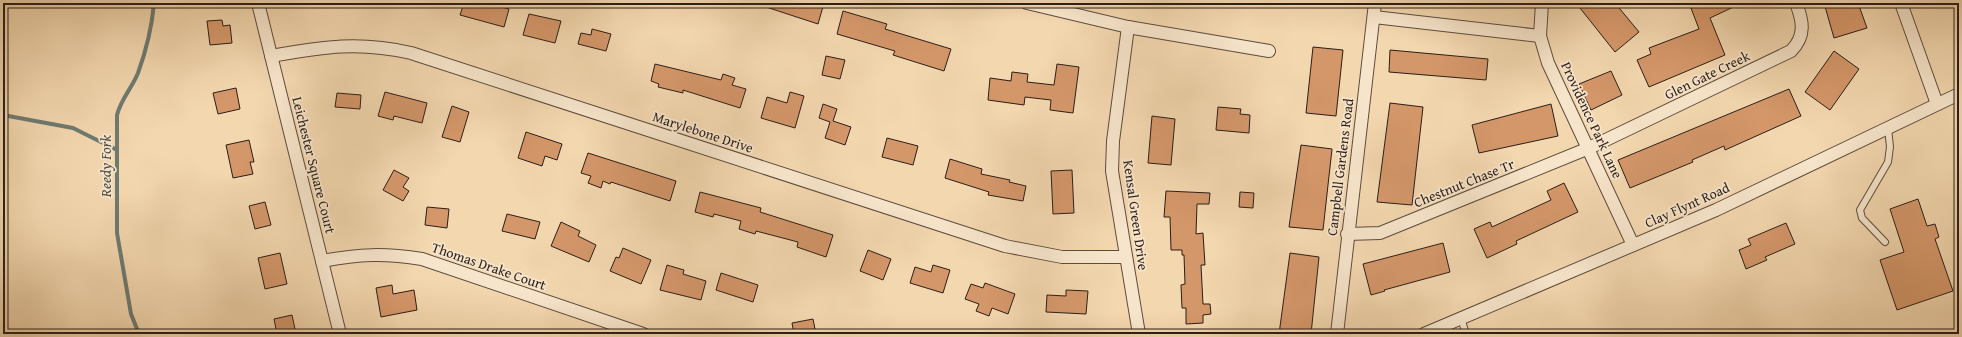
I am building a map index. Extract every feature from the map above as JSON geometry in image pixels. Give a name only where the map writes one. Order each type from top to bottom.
[{"type":"street","name":"Leichester Square Court","points":[[258,3],[340,334]]},
{"type":"street","points":[[1027,3],[1128,27],[1269,51]]},
{"type":"street","name":"Campbell Gardens Road","points":[[1337,334],[1347,234],[1376,3]]},
{"type":"street","name":"Providence Park Lane","points":[[1542,3],[1540,36],[1548,63],[1633,245]]},
{"type":"street","name":"Glen Gate Creek","points":[[1589,148],[1791,51],[1799,41],[1802,30],[1801,17],[1796,3]]},
{"type":"street","points":[[1900,3],[1937,104]]},
{"type":"street","points":[[1374,17],[1540,36]]},
{"type":"street","name":"Kensal Green Drive","points":[[1128,27],[1113,141],[1112,171],[1125,257],[1139,334]]},
{"type":"street","name":"Marylebone Drive","points":[[271,56],[334,46],[367,45],[411,53],[1005,246],[1062,257],[1125,257]]},
{"type":"street","name":"Clay Flynt Road","points":[[1424,334],[1730,203],[1959,94]]},
{"type":"street","name":"Chestnut Chase Tr","points":[[1347,234],[1380,233],[1589,148]]},
{"type":"street","name":"Thomas Drake Court","points":[[322,261],[356,255],[378,254],[393,254],[422,259],[643,334]]},
{"type":"lane","points":[[1884,242],[1862,218],[1860,210],[1888,162],[1890,147],[1888,128]]},
{"type":"lane","points":[[1461,318],[1466,334]]},
{"type":"building","points":[[464,3],[487,3],[509,9],[504,27],[460,15]]},
{"type":"building","points":[[761,3],[824,3],[818,24],[760,5]]},
{"type":"building","points":[[1576,3],[1615,3],[1639,32],[1615,52]]},
{"type":"building","points":[[1689,3],[1742,3],[1710,18],[1725,55],[1649,87],[1637,60],[1651,54],[1649,48],[1699,29]]},
{"type":"building","points":[[1824,3],[1858,3],[1867,28],[1834,38]]},
{"type":"building","points":[[843,11],[887,24],[885,29],[951,49],[944,71],[893,55],[895,51],[837,34]]},
{"type":"building","points":[[529,14],[561,21],[555,43],[523,35]]},
{"type":"building","points":[[222,20],[223,26],[230,25],[232,43],[210,45],[207,21]]},
{"type":"building","points":[[592,29],[611,34],[606,51],[578,44],[581,33],[591,35]]},
{"type":"building","points":[[1313,47],[1343,50],[1336,116],[1306,113]]},
{"type":"building","points":[[1390,50],[1488,59],[1486,80],[1389,72]]},
{"type":"building","points":[[1834,51],[1859,69],[1830,110],[1805,92]]},
{"type":"building","points":[[826,56],[845,60],[840,79],[822,75]]},
{"type":"building","points":[[655,64],[721,80],[723,74],[735,78],[732,85],[746,89],[740,108],[683,90],[683,93],[658,87],[659,84],[651,81]]},
{"type":"building","points":[[1057,64],[1079,67],[1073,113],[1050,110],[1051,100],[1025,97],[1024,105],[988,100],[990,78],[1011,81],[1012,72],[1028,74],[1027,82],[1054,85]]},
{"type":"building","points":[[1611,71],[1622,95],[1591,110],[1579,84]]},
{"type":"building","points":[[236,88],[240,109],[218,114],[213,93]]},
{"type":"building","points":[[1789,89],[1801,116],[1725,150],[1724,146],[1692,160],[1693,162],[1630,188],[1618,160]]},
{"type":"building","points":[[385,92],[427,103],[422,123],[394,116],[393,120],[378,116]]},
{"type":"building","points":[[790,92],[804,96],[795,128],[761,118],[767,97],[787,103]]},
{"type":"building","points":[[337,93],[361,95],[360,109],[335,107]]},
{"type":"building","points":[[1390,103],[1423,107],[1412,205],[1377,202]]},
{"type":"building","points":[[823,104],[837,109],[833,121],[851,127],[845,145],[825,138],[830,122],[819,118]]},
{"type":"building","points":[[1551,104],[1558,136],[1479,153],[1472,125]]},
{"type":"building","points":[[452,106],[469,112],[460,142],[442,137]]},
{"type":"building","points":[[1218,107],[1241,109],[1240,114],[1250,115],[1249,133],[1216,130]]},
{"type":"building","points":[[1152,116],[1175,119],[1171,165],[1148,163]]},
{"type":"building","points":[[526,132],[562,144],[557,160],[545,156],[542,166],[518,158]]},
{"type":"building","points":[[887,138],[918,146],[913,165],[882,157]]},
{"type":"building","points":[[249,140],[254,162],[250,162],[253,174],[233,178],[226,145]]},
{"type":"building","points":[[1301,145],[1332,149],[1323,230],[1289,227]]},
{"type":"building","points":[[588,153],[676,181],[670,201],[611,182],[610,184],[603,181],[601,188],[588,183],[591,176],[581,173]]},
{"type":"building","points":[[950,159],[982,169],[981,174],[1010,180],[1009,182],[1026,186],[1023,201],[988,195],[989,192],[945,178]]},
{"type":"building","points":[[394,170],[409,178],[403,187],[409,191],[403,201],[383,190]]},
{"type":"building","points":[[1072,170],[1074,213],[1053,214],[1051,171]]},
{"type":"building","points":[[1564,183],[1578,212],[1516,241],[1517,244],[1487,258],[1474,229],[1490,222],[1492,227],[1551,200],[1547,191]]},
{"type":"building","points":[[1166,191],[1210,193],[1209,204],[1197,204],[1196,234],[1203,233],[1205,265],[1201,265],[1203,304],[1210,304],[1211,314],[1203,315],[1203,323],[1186,324],[1186,308],[1182,308],[1181,285],[1185,284],[1184,255],[1182,255],[1182,250],[1171,250],[1170,217],[1164,217]]},
{"type":"building","points":[[700,192],[761,208],[760,212],[833,235],[826,257],[797,247],[798,242],[756,231],[755,234],[739,229],[741,221],[714,214],[713,217],[695,212]]},
{"type":"building","points":[[1240,192],[1254,193],[1253,208],[1239,207]]},
{"type":"building","points":[[1918,199],[1927,226],[1935,224],[1939,237],[1935,239],[1953,291],[1897,310],[1880,260],[1904,252],[1890,209]]},
{"type":"building","points":[[265,202],[271,225],[255,229],[249,206]]},
{"type":"building","points":[[427,207],[449,209],[447,228],[425,225]]},
{"type":"building","points":[[507,214],[540,222],[535,239],[502,231]]},
{"type":"building","points":[[561,222],[580,231],[578,236],[596,245],[589,262],[551,246]]},
{"type":"building","points":[[1786,223],[1795,244],[1765,257],[1767,260],[1746,269],[1739,250],[1751,245],[1748,239]]},
{"type":"building","points":[[1443,243],[1450,272],[1371,295],[1363,264]]},
{"type":"building","points":[[623,248],[651,260],[641,284],[610,271],[616,257],[619,258]]},
{"type":"building","points":[[868,250],[891,259],[883,280],[860,271]]},
{"type":"building","points":[[280,253],[287,284],[265,289],[258,258]]},
{"type":"building","points":[[1290,253],[1319,257],[1311,334],[1279,334]]},
{"type":"building","points":[[667,265],[684,270],[683,274],[706,281],[701,300],[660,290]]},
{"type":"building","points":[[933,265],[950,270],[943,293],[910,283],[915,267],[931,272]]},
{"type":"building","points":[[721,273],[758,285],[753,302],[716,290]]},
{"type":"building","points":[[985,283],[1015,294],[1008,314],[992,308],[989,316],[976,311],[979,304],[965,299],[971,284],[983,288]]},
{"type":"building","points":[[392,285],[393,294],[414,290],[417,310],[381,317],[376,288]]},
{"type":"building","points":[[1066,290],[1088,291],[1086,314],[1046,312],[1047,295],[1066,296]]},
{"type":"building","points":[[292,315],[296,334],[277,334],[274,319]]},
{"type":"building","points":[[813,319],[816,334],[794,334],[792,323]]},
{"type":"waterway","name":"Reedy Fork","points":[[139,334],[131,314],[117,233],[117,115],[141,65],[150,29],[154,3]]},
{"type":"waterway","points":[[3,115],[73,128],[117,150]]}]
